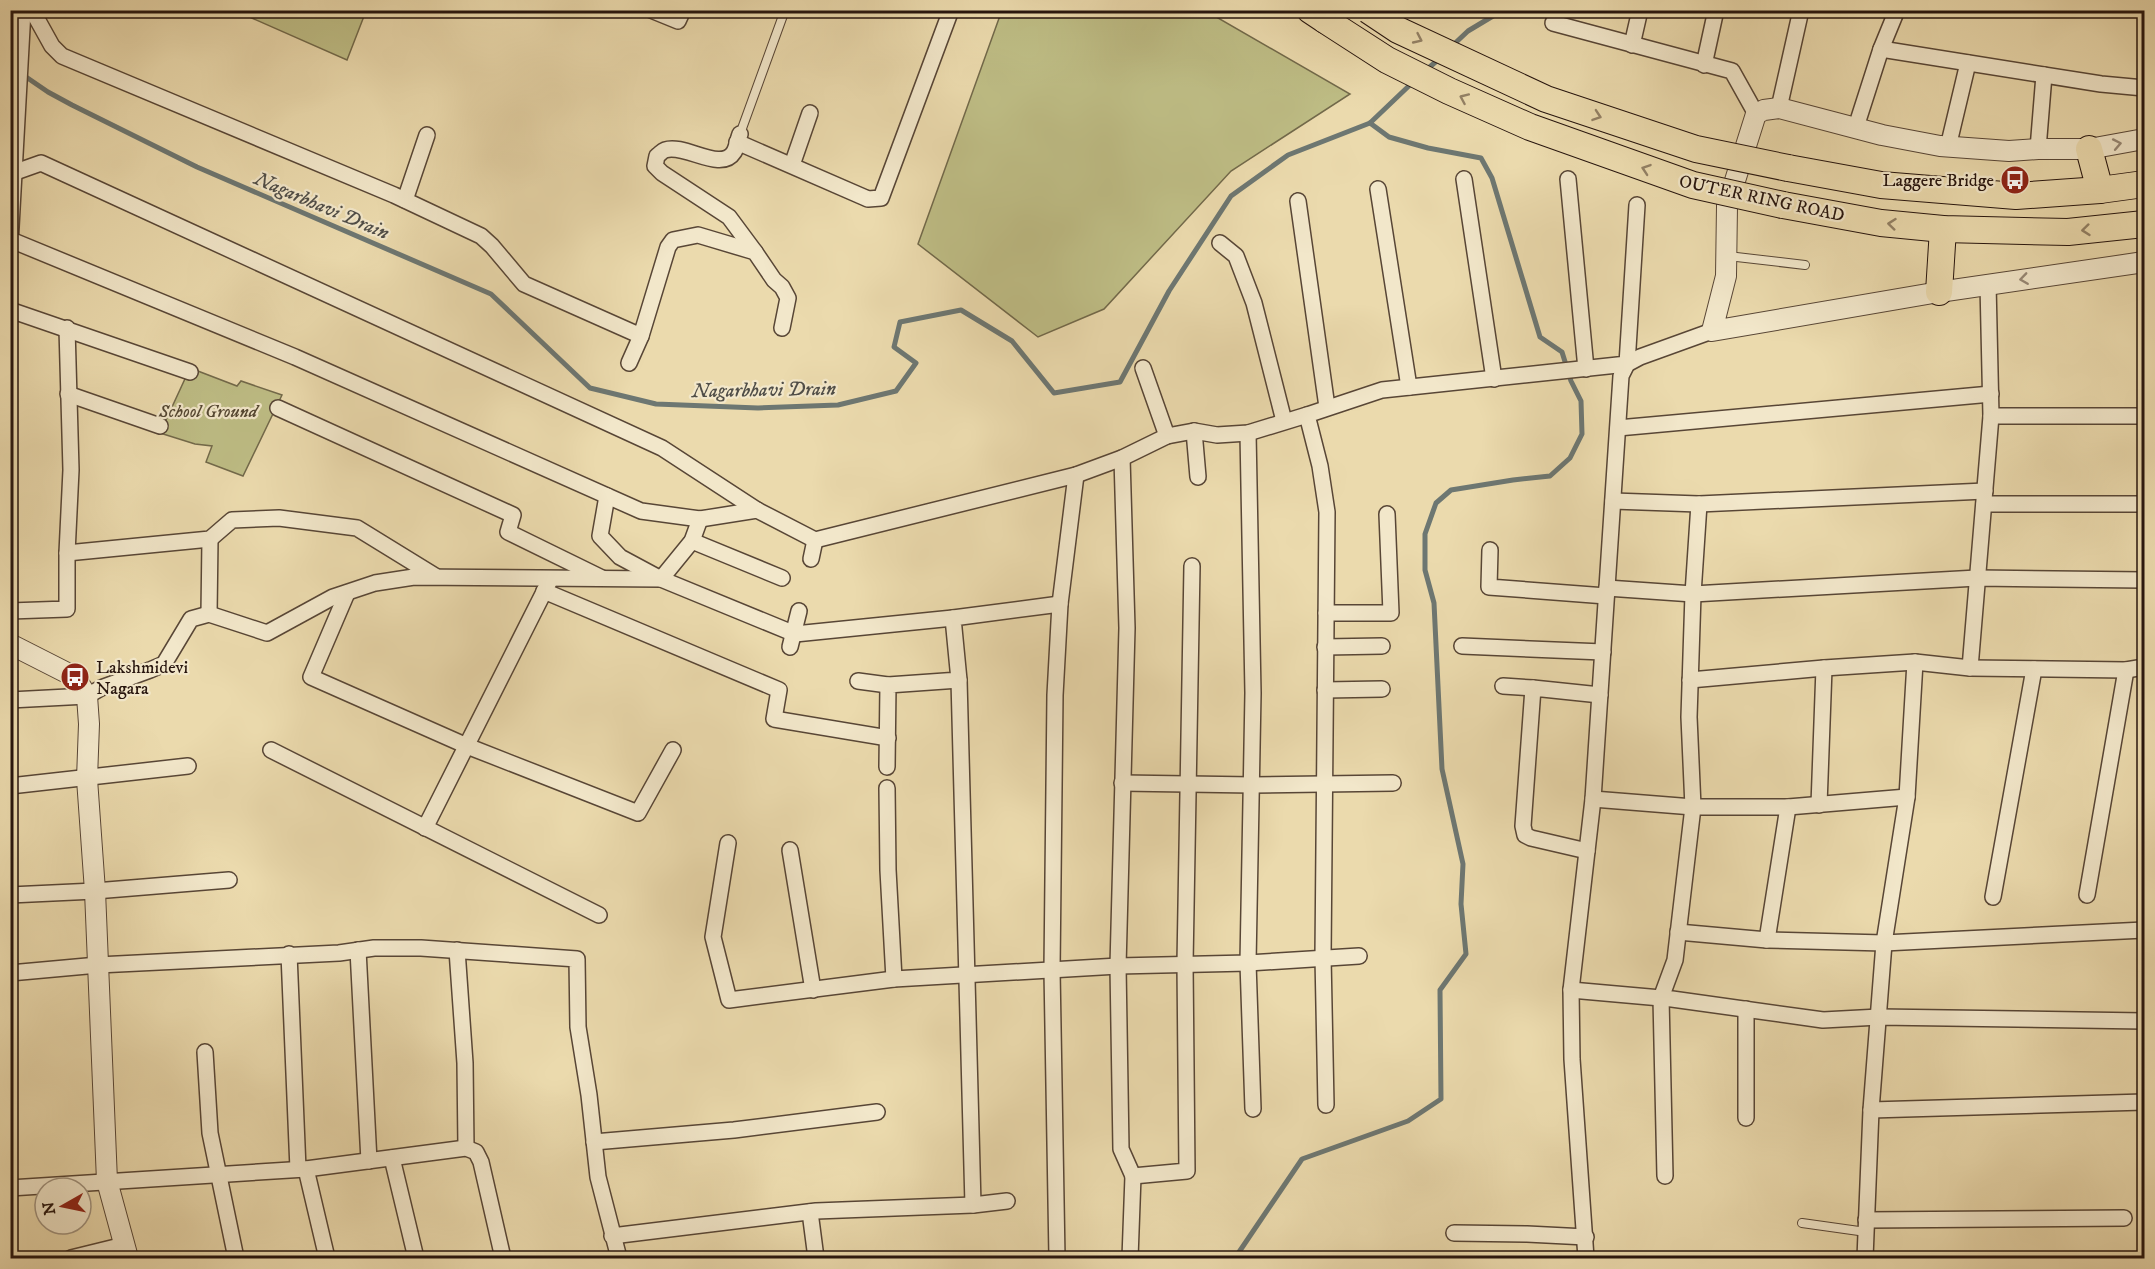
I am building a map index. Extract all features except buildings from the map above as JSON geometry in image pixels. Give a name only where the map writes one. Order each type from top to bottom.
[{"type":"highway","name":"OUTER RING ROAD","points":[[1368,10],[1398,30],[1546,99],[1696,149],[1881,185],[2016,196],[2100,190],[2145,184]]},
{"type":"highway","name":"OUTER RING ROAD","points":[[1317,15],[1387,60],[1449,91],[1530,127],[1693,185],[1881,223],[1943,229],[2068,232],[2145,224]]},
{"type":"highway","points":[[2089,149],[2100,190]]},
{"type":"highway","points":[[1940,292],[1943,229]]},
{"type":"street","points":[[10,245],[23,10]]},
{"type":"street","points":[[32,10],[52,46],[62,56],[405,200],[481,236],[524,284],[641,336]]},
{"type":"street","points":[[651,10],[678,21],[683,10]]},
{"type":"street","points":[[782,328],[788,298],[782,287],[774,280],[729,217],[662,173],[655,166],[657,156],[666,150],[683,150],[719,161],[728,158],[734,152],[739,138],[868,199],[881,198],[951,10]]},
{"type":"street","points":[[1632,45],[1640,10]]},
{"type":"street","points":[[1704,65],[1716,10]]},
{"type":"street","points":[[1779,108],[1801,10]]},
{"type":"street","points":[[1856,127],[1881,49],[1897,10]]},
{"type":"street","points":[[1553,23],[1732,71],[1756,114]]},
{"type":"street","points":[[1881,49],[2101,84],[2145,88]]},
{"type":"street","points":[[1948,147],[1968,63]]},
{"type":"street","points":[[2038,148],[2044,75]]},
{"type":"street","points":[[1712,332],[1725,284],[1727,206],[1756,114],[1764,110],[1779,108],[1882,135],[1948,147],[2009,151],[2038,148],[2089,149],[2145,139]]},
{"type":"street","points":[[792,165],[810,112]]},
{"type":"street","points":[[405,200],[427,135]]},
{"type":"street","points":[[13,174],[40,163],[662,448],[757,510],[815,540],[1076,475],[1122,458],[1167,436],[1194,431],[1217,435],[1248,433],[1382,390],[1627,364],[1640,357],[1712,332],[1988,284],[2145,262]]},
{"type":"street","points":[[1464,179],[1494,379]]},
{"type":"street","points":[[1568,179],[1584,369]]},
{"type":"street","points":[[1378,189],[1409,387]]},
{"type":"street","points":[[1298,201],[1327,407]]},
{"type":"street","points":[[1586,1258],[1572,1059],[1571,990],[1593,800],[1621,376],[1627,364],[1637,205]]},
{"type":"street","points":[[629,363],[641,336],[668,247],[673,240],[698,235],[755,252]]},
{"type":"street","points":[[11,240],[295,357],[641,511],[700,519],[757,510]]},
{"type":"street","points":[[1220,243],[1236,256],[1254,303],[1284,421]]},
{"type":"street","points":[[1970,668],[1991,416],[1988,284]]},
{"type":"street","points":[[10,310],[190,372]]},
{"type":"street","points":[[10,611],[67,609],[71,470],[67,328]]},
{"type":"street","points":[[1143,369],[1167,436]]},
{"type":"street","points":[[69,394],[160,426]]},
{"type":"street","points":[[1618,428],[1991,394]]},
{"type":"street","points":[[278,408],[513,515],[508,532],[605,579]]},
{"type":"street","points":[[1307,415],[1320,466],[1327,512],[1323,957],[1326,1105]]},
{"type":"street","points":[[1991,416],[2145,416]]},
{"type":"street","points":[[1194,431],[1198,477]]},
{"type":"street","points":[[1248,433],[1253,693],[1248,963],[1253,1109]]},
{"type":"street","points":[[1122,458],[1127,628],[1118,966],[1121,1149],[1133,1176],[1130,1258]]},
{"type":"street","points":[[1057,1258],[1052,970],[1055,695],[1060,604],[1076,475]]},
{"type":"street","points":[[607,496],[600,536],[620,557],[792,641],[1060,604]]},
{"type":"street","points":[[1613,501],[1699,504],[1984,498],[2145,504]]},
{"type":"street","points":[[1665,1176],[1661,998],[1675,960],[1693,807],[1689,717],[1699,504]]},
{"type":"street","points":[[1326,613],[1391,613],[1387,514]]},
{"type":"street","points":[[67,554],[210,539],[232,520],[279,518],[357,528],[438,577]]},
{"type":"street","points":[[661,579],[692,541],[700,519]]},
{"type":"street","points":[[208,614],[210,539]]},
{"type":"street","points":[[811,559],[815,540]]},
{"type":"street","points":[[692,541],[783,578]]},
{"type":"street","points":[[1490,550],[1489,587],[1693,594],[1977,578],[2145,580]]},
{"type":"street","points":[[1133,1176],[1187,1171],[1185,964],[1192,566]]},
{"type":"street","points":[[10,700],[87,696],[101,687],[164,664],[191,619],[208,614],[267,633],[333,597],[375,583],[414,577],[548,585],[605,579],[661,579]]},
{"type":"street","points":[[548,585],[779,690],[774,719],[888,738]]},
{"type":"street","points":[[425,828],[548,585]]},
{"type":"street","points":[[347,593],[311,677],[467,746],[638,813],[673,750]]},
{"type":"street","points":[[792,641],[799,611]]},
{"type":"street","points":[[953,618],[959,680],[973,1204]]},
{"type":"street","points":[[10,644],[75,676],[87,696],[89,724],[87,779],[95,891],[106,1182],[126,1252],[71,1258]]},
{"type":"street","points":[[1325,646],[1382,646]]},
{"type":"street","points":[[1462,646],[1603,652]]},
{"type":"street","points":[[1690,680],[1915,662],[1970,668],[2126,670],[2145,667]]},
{"type":"street","points":[[1865,1258],[1871,1110],[1884,943],[1907,797],[1915,662]]},
{"type":"street","points":[[1819,804],[1824,668]]},
{"type":"street","points":[[1993,897],[2034,669]]},
{"type":"street","points":[[2087,895],[2126,670]]},
{"type":"street","points":[[858,681],[888,685],[959,680]]},
{"type":"street","points":[[887,767],[888,685]]},
{"type":"street","points":[[1503,686],[1600,695]]},
{"type":"street","points":[[1533,688],[1523,826],[1526,835],[1531,838],[1587,851]]},
{"type":"street","points":[[1325,690],[1382,689]]},
{"type":"street","points":[[271,750],[599,915]]},
{"type":"street","points":[[10,786],[188,766]]},
{"type":"street","points":[[1122,783],[1253,785],[1393,783]]},
{"type":"street","points":[[887,788],[888,870],[894,979]]},
{"type":"street","points":[[1593,800],[1693,807],[1788,807],[1907,797]]},
{"type":"street","points":[[1767,940],[1788,807]]},
{"type":"street","points":[[728,843],[713,937],[729,1000],[894,979],[1118,966],[1248,963],[1359,956]]},
{"type":"street","points":[[790,850],[813,990]]},
{"type":"street","points":[[10,895],[95,891],[229,880]]},
{"type":"street","points":[[1678,932],[1767,940],[1884,943],[2145,930]]},
{"type":"street","points":[[10,973],[98,965],[339,953],[374,948],[457,950],[577,959],[578,1027],[589,1095],[598,1177],[619,1258]]},
{"type":"street","points":[[358,950],[369,1161]]},
{"type":"street","points":[[457,950],[465,1063],[466,1148]]},
{"type":"street","points":[[289,954],[302,1169],[327,1258]]},
{"type":"street","points":[[1571,990],[1661,998],[1823,1020],[1879,1017],[2145,1022]]},
{"type":"street","points":[[1746,1009],[1746,1118]]},
{"type":"street","points":[[206,1052],[210,1134],[236,1258]]},
{"type":"street","points":[[1871,1110],[2145,1102]]},
{"type":"street","points":[[594,1142],[734,1130],[877,1112]]},
{"type":"street","points":[[10,1188],[302,1169],[466,1148],[476,1152],[481,1162],[503,1258]]},
{"type":"street","points":[[392,1158],[416,1258]]},
{"type":"street","points":[[612,1236],[810,1212],[973,1204],[1007,1200]]},
{"type":"street","points":[[810,1212],[816,1258]]},
{"type":"street","points":[[1866,1226],[2124,1218]]},
{"type":"street","points":[[1454,1233],[1586,1237]]},
{"type":"lane","points":[[739,138],[785,10]]},
{"type":"lane","points":[[1726,255],[1804,265]]},
{"type":"lane","points":[[1802,1223],[1866,1226]]},
{"type":"green space","points":[[1002,10],[1206,11],[1350,94],[1231,171],[1104,309],[1038,337],[918,244]]},
{"type":"green space","points":[[236,11],[366,11],[347,60]]},
{"type":"green space","name":"School Ground","points":[[190,368],[237,386],[241,381],[282,395],[243,476],[206,462],[212,446],[195,444],[160,433]]},
{"type":"waterway","name":"Nagarbhavi Drain","points":[[1451,47],[1468,31],[1503,10]]},
{"type":"waterway","name":"Nagarbhavi Drain","points":[[1424,72],[1440,58]]},
{"type":"waterway","name":"Nagarbhavi Drain","points":[[10,66],[72,105],[197,167],[491,294],[590,388],[656,404],[758,408],[838,405],[896,391],[916,363],[894,347],[900,322],[961,310],[1012,341],[1054,393],[1120,382],[1169,291],[1231,196],[1288,155],[1370,123],[1413,82]]},
{"type":"waterway","points":[[1235,1258],[1302,1159],[1408,1121],[1441,1099],[1440,990],[1466,954],[1461,904],[1463,864],[1442,769],[1434,603],[1425,570],[1425,534],[1436,503],[1451,490],[1550,476],[1570,458],[1582,434],[1581,401],[1571,381],[1562,352],[1540,337],[1492,178],[1481,158],[1428,148],[1389,137],[1370,123]]},
{"type":"place","name":"Laggere Bridge","points":[[2015,180]]},
{"type":"place","name":"Lakshmidevi Nagara","points":[[75,677]]}]
